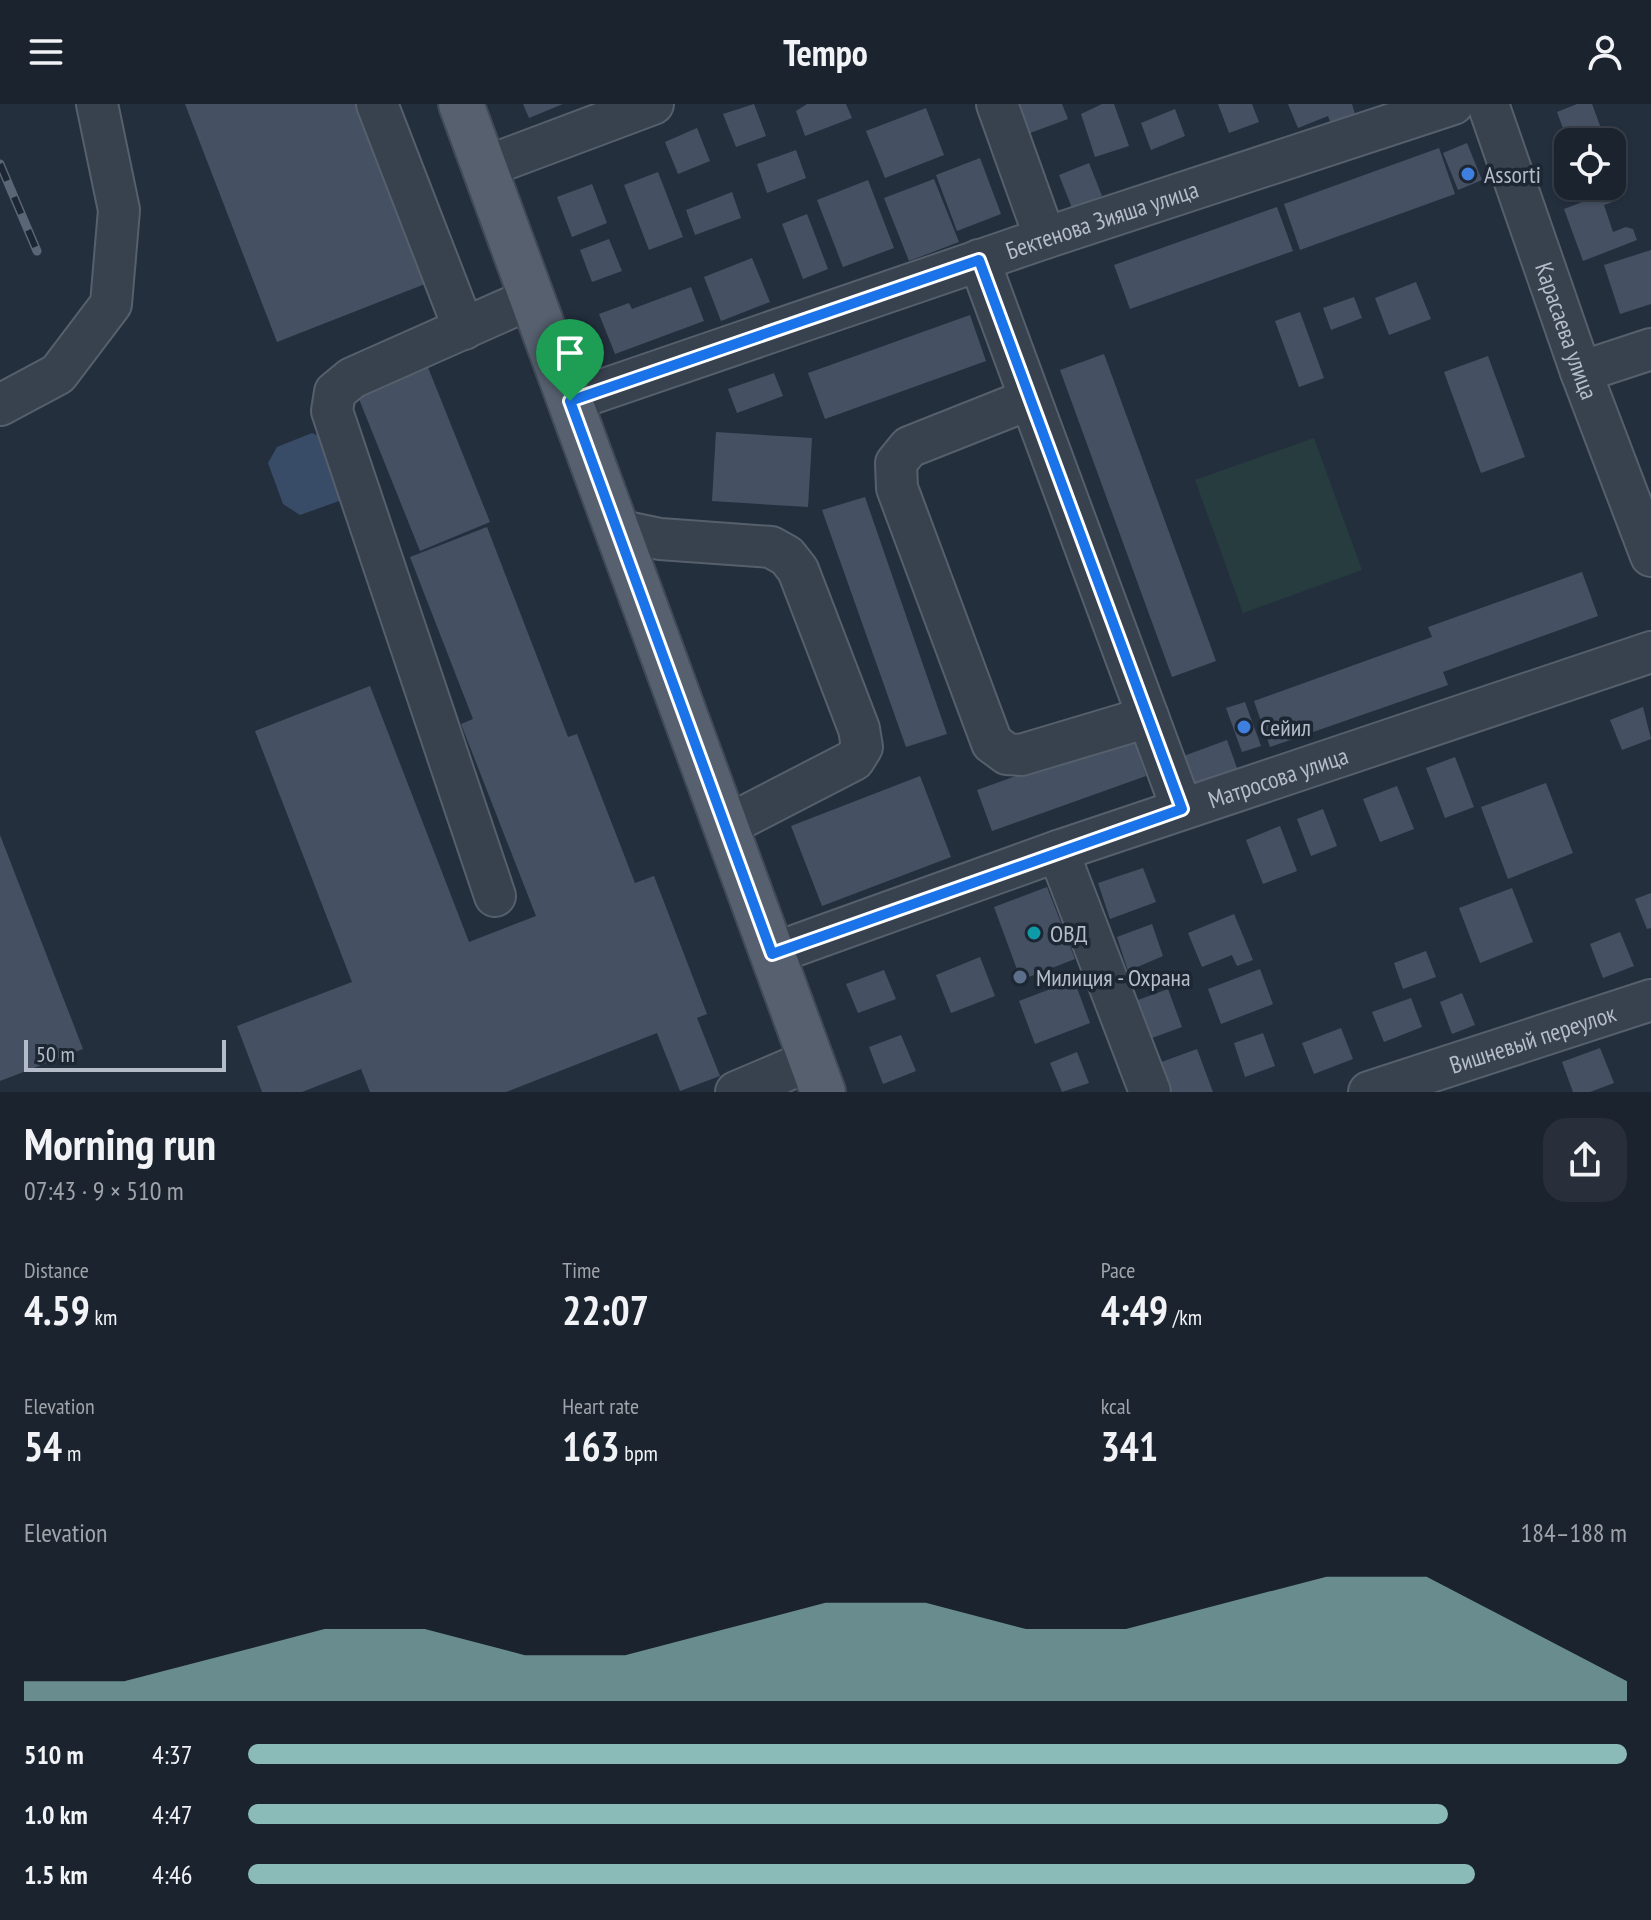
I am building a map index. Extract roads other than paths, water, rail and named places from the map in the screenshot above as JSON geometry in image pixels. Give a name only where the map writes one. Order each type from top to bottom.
[{"type":"main road","points":[[461,104],[820,1084]]},
{"type":"street","points":[[0,405],[58,374],[111,304],[119,210],[97,104]]},
{"type":"street","points":[[377,104],[464,329]]},
{"type":"street","points":[[485,167],[653,104]]},
{"type":"street","points":[[997,104],[1045,238]]},
{"type":"street","name":"Бектенова Зияша улица","points":[[570,401],[1045,238],[1485,106]]},
{"type":"street","name":"Карасаева улица","points":[[1485,106],[1651,556]]},
{"type":"street","points":[[979,260],[1182,809]]},
{"type":"street","points":[[495,896],[332,411],[335,392],[352,378],[532,298]]},
{"type":"street","points":[[1581,372],[1651,349]]},
{"type":"street","points":[[1030,399],[909,447],[896,463],[897,488],[992,743],[1007,754],[1021,755],[1148,717]]},
{"type":"street","points":[[617,530],[660,539],[771,547],[787,556],[798,570],[859,729],[862,747],[854,760],[726,826]]},
{"type":"street","name":"Матросова улица","points":[[772,954],[1058,851],[1651,652]]},
{"type":"street","points":[[1058,851],[1150,1092]]},
{"type":"street","name":"Вишневый переулок","points":[[1369,1092],[1651,1000]]},
{"type":"street","points":[[736,1092],[820,1084]]},
{"type":"water","points":[[312,433],[326,439],[345,488],[339,501],[300,515],[283,504],[268,463],[277,447]]},
{"type":"railway","points":[[0,164],[37,251]]},
{"type":"place","name":"Assorti","points":[[1468,174]]},
{"type":"place","name":"Сейил","points":[[1244,727]]},
{"type":"place","name":"ОВД","points":[[1034,933]]},
{"type":"place","name":"Милиция - Охрана","points":[[1020,977]]}]
